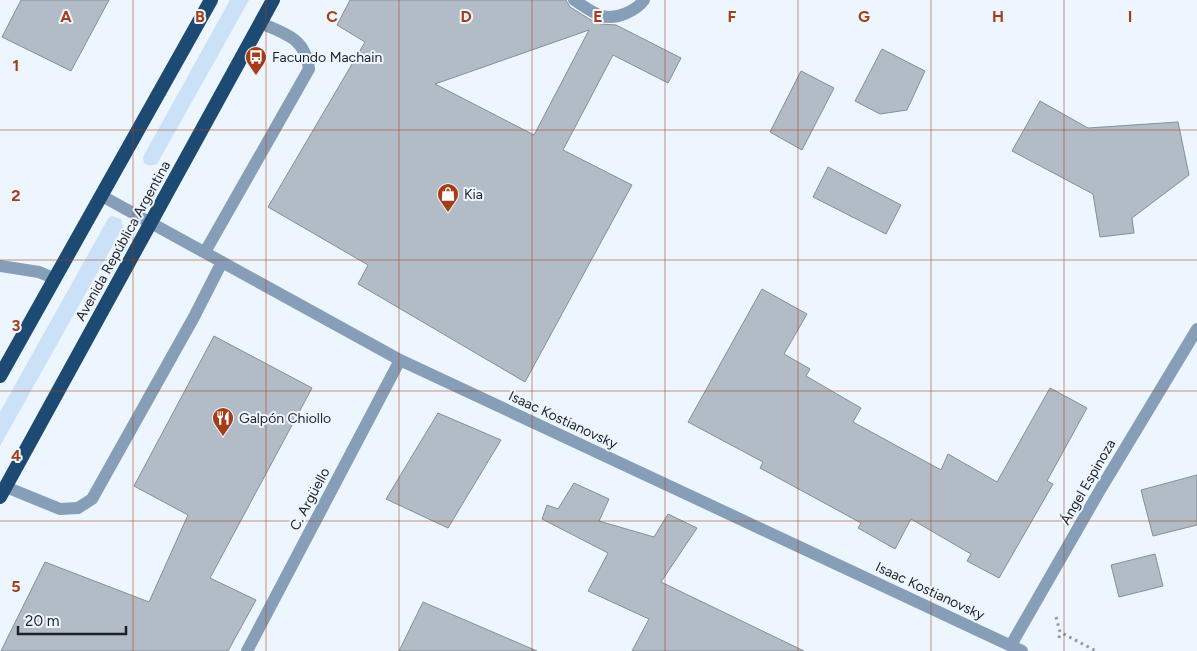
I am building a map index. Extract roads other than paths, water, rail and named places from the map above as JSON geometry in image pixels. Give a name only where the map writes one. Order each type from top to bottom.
[{"type":"highway","points":[[0,376],[53,278],[102,196],[211,0]]},
{"type":"highway","name":"Avenida República Argentina","points":[[3,492],[273,0]]},
{"type":"street","points":[[574,0],[602,16],[618,15],[638,9],[644,0]]},
{"type":"street","points":[[204,252],[309,69],[308,55],[301,44],[260,23]]},
{"type":"street","name":"Isaac Kostianovsky","points":[[102,196],[400,360],[1014,649]]},
{"type":"street","points":[[3,492],[60,509],[78,508],[92,499],[194,317],[222,262]]},
{"type":"street","points":[[0,266],[39,272],[53,278]]},
{"type":"street","name":"Ángel Espinoza","points":[[1014,649],[1105,482],[1197,329]]},
{"type":"street","name":"C. Argüello","points":[[247,651],[400,360]]},
{"type":"place","name":"Facundo Machain","points":[[256,76]]},
{"type":"place","name":"Kia","points":[[448,213]]},
{"type":"place","name":"Galpón Chiollo","points":[[223,437]]}]
